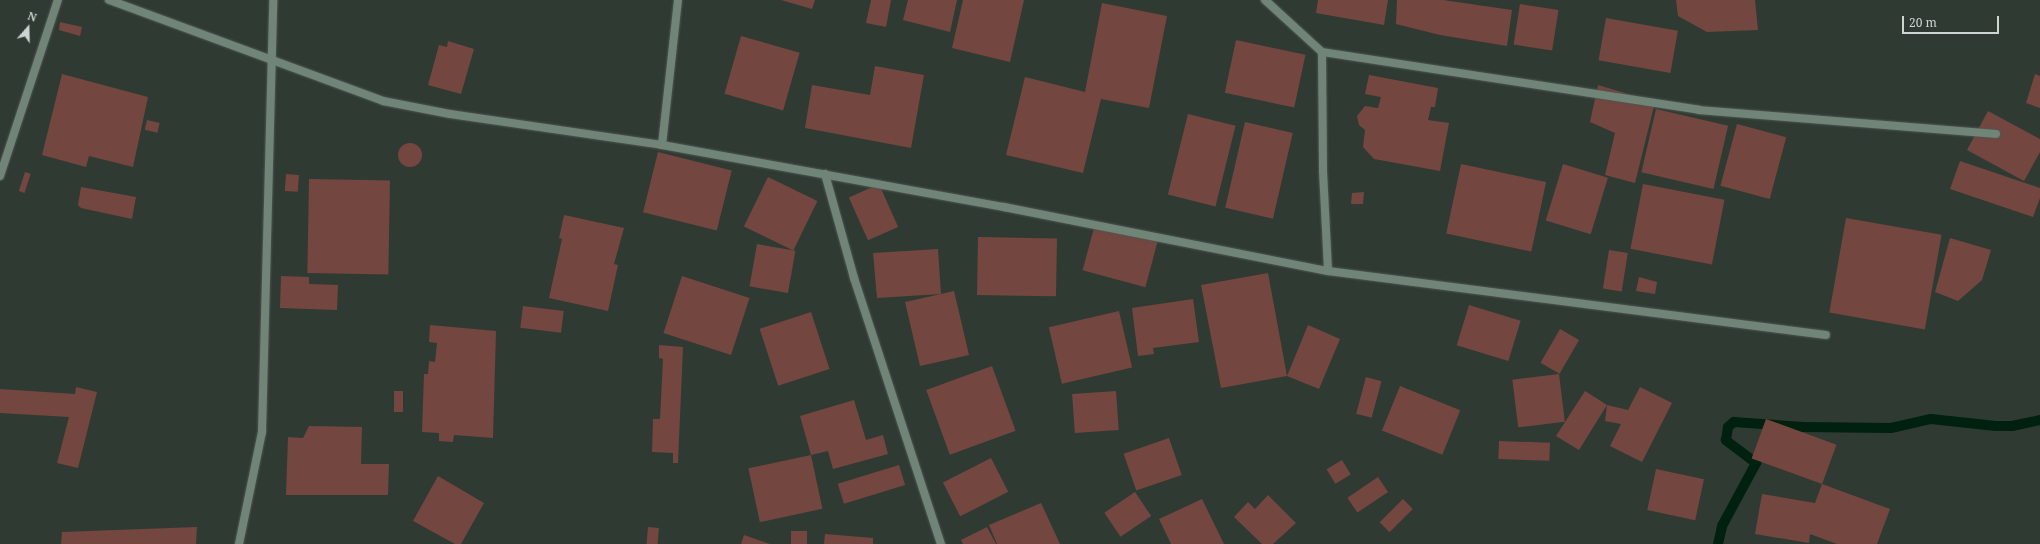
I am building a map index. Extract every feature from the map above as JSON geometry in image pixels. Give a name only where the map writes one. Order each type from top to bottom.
[{"type":"street","points":[[0,176],[58,0]]},
{"type":"street","points":[[109,0],[383,101],[450,114],[662,145],[825,174],[1328,270],[1826,334]]},
{"type":"street","points":[[239,544],[262,432],[273,0]]},
{"type":"street","points":[[662,145],[678,0]]},
{"type":"street","points":[[1265,0],[1322,52],[1699,110],[1996,134]]},
{"type":"street","points":[[1322,52],[1323,171],[1328,270]]},
{"type":"street","points":[[825,174],[854,278],[941,544]]},
{"type":"building","points":[[781,0],[815,0],[812,9]]},
{"type":"building","points":[[871,0],[891,0],[886,27],[866,23]]},
{"type":"building","points":[[908,0],[957,0],[950,32],[903,20]]},
{"type":"building","points":[[963,0],[1024,0],[1010,62],[952,48]]},
{"type":"building","points":[[1318,0],[1388,0],[1384,25],[1316,13]]},
{"type":"building","points":[[1397,0],[1443,0],[1512,10],[1507,46],[1440,35],[1396,24]]},
{"type":"building","points":[[1676,0],[1755,0],[1758,30],[1707,32],[1678,16]]},
{"type":"building","points":[[1102,3],[1167,16],[1149,108],[1101,99],[1083,173],[1006,155],[1025,77],[1085,92]]},
{"type":"building","points":[[1520,4],[1559,10],[1552,51],[1514,44]]},
{"type":"building","points":[[1606,18],[1678,31],[1670,73],[1599,60]]},
{"type":"building","points":[[60,22],[82,27],[80,36],[59,30]]},
{"type":"building","points":[[741,36],[800,53],[783,110],[724,94]]},
{"type":"building","points":[[1236,40],[1305,55],[1294,108],[1225,93]]},
{"type":"building","points":[[448,41],[474,49],[461,94],[428,85],[439,45],[447,47]]},
{"type":"building","points":[[875,66],[924,75],[911,148],[805,128],[812,85],[870,95]]},
{"type":"building","points":[[62,74],[148,97],[133,167],[89,156],[86,167],[42,155]]},
{"type":"building","points":[[2035,74],[2040,76],[2040,108],[2026,103]]},
{"type":"building","points":[[1369,75],[1438,88],[1435,107],[1431,107],[1428,120],[1449,123],[1440,171],[1374,159],[1363,147],[1365,130],[1359,125],[1357,116],[1365,106],[1378,108],[1381,97],[1365,94]]},
{"type":"building","points":[[1598,85],[1655,102],[1635,183],[1605,175],[1615,133],[1590,122]]},
{"type":"building","points":[[1656,109],[1728,126],[1713,189],[1641,172]]},
{"type":"building","points":[[1988,111],[2040,139],[2040,152],[2024,181],[1967,150]]},
{"type":"building","points":[[1188,114],[1236,126],[1215,206],[1168,195]]},
{"type":"building","points":[[147,120],[160,123],[157,133],[145,130]]},
{"type":"building","points":[[1245,122],[1293,133],[1273,219],[1225,208]]},
{"type":"building","points":[[1737,124],[1786,137],[1770,199],[1720,186]]},
{"type":"building","points":[[410,143],[419,146],[422,155],[419,164],[410,167],[401,164],[398,155],[401,146]]},
{"type":"building","points":[[658,152],[732,170],[717,231],[643,212]]},
{"type":"building","points":[[1960,161],[2040,188],[2040,198],[2033,217],[1950,189]]},
{"type":"building","points":[[1461,164],[1546,182],[1531,252],[1446,233]]},
{"type":"building","points":[[1563,164],[1608,178],[1591,234],[1546,220]]},
{"type":"building","points":[[25,172],[31,174],[25,193],[19,191]]},
{"type":"building","points":[[286,174],[299,175],[298,192],[285,191]]},
{"type":"building","points":[[768,177],[817,201],[793,251],[744,226]]},
{"type":"building","points":[[309,179],[390,180],[388,274],[307,273]]},
{"type":"building","points":[[879,184],[898,227],[868,240],[849,197]]},
{"type":"building","points":[[1643,184],[1724,200],[1712,265],[1630,249]]},
{"type":"building","points":[[81,187],[136,197],[132,219],[81,208],[78,205]]},
{"type":"building","points":[[1364,192],[1363,204],[1351,204],[1352,193]]},
{"type":"building","points":[[564,215],[624,228],[614,264],[618,265],[608,311],[549,298],[562,239],[559,238]]},
{"type":"building","points":[[1846,218],[1942,235],[1925,329],[1829,313]]},
{"type":"building","points":[[1095,224],[1158,241],[1145,287],[1083,270]]},
{"type":"building","points":[[978,237],[1057,238],[1056,296],[977,295]]},
{"type":"building","points":[[1950,238],[1991,250],[1982,280],[1958,301],[1935,292]]},
{"type":"building","points":[[757,244],[795,251],[788,293],[750,286]]},
{"type":"building","points":[[938,249],[941,294],[877,298],[873,253]]},
{"type":"building","points":[[1609,250],[1628,253],[1622,291],[1603,289]]},
{"type":"building","points":[[1268,273],[1287,376],[1221,388],[1201,285]]},
{"type":"building","points":[[281,276],[309,277],[309,284],[338,285],[337,310],[280,308]]},
{"type":"building","points":[[682,276],[750,298],[731,355],[663,333]]},
{"type":"building","points":[[1639,277],[1657,282],[1655,294],[1636,291]]},
{"type":"building","points":[[954,291],[969,355],[920,366],[905,302]]},
{"type":"building","points":[[1193,299],[1199,342],[1153,348],[1154,354],[1138,356],[1132,308]]},
{"type":"building","points":[[1469,305],[1521,321],[1508,361],[1457,345]]},
{"type":"building","points":[[523,306],[564,311],[561,333],[520,328]]},
{"type":"building","points":[[1119,311],[1132,368],[1062,384],[1049,327]]},
{"type":"building","points":[[811,312],[830,369],[778,386],[760,329]]},
{"type":"building","points":[[430,325],[496,331],[493,438],[454,435],[453,442],[439,441],[439,433],[422,432],[424,374],[428,374],[429,361],[435,362],[437,343],[429,342]]},
{"type":"building","points":[[1308,325],[1340,339],[1319,389],[1287,376]]},
{"type":"building","points":[[1560,329],[1579,340],[1560,374],[1540,363]]},
{"type":"building","points":[[659,345],[683,347],[678,463],[673,463],[673,453],[652,452],[653,419],[660,419],[663,359],[659,358]]},
{"type":"building","points":[[992,366],[1016,431],[950,455],[926,390]]},
{"type":"building","points":[[1559,374],[1565,422],[1518,427],[1512,380]]},
{"type":"building","points":[[1366,377],[1381,381],[1372,418],[1356,414]]},
{"type":"building","points":[[1400,386],[1460,410],[1442,455],[1382,431]]},
{"type":"building","points":[[76,387],[97,392],[78,468],[57,463],[69,417],[0,413],[0,389],[75,394]]},
{"type":"building","points":[[1640,387],[1672,403],[1642,462],[1610,446],[1621,424],[1605,421],[1607,405],[1628,410]]},
{"type":"building","points":[[394,391],[403,391],[403,412],[394,412]]},
{"type":"building","points":[[1116,391],[1119,430],[1075,433],[1072,394]]},
{"type":"building","points":[[1585,391],[1607,405],[1579,450],[1556,436]]},
{"type":"building","points":[[854,400],[866,440],[883,435],[888,454],[833,469],[828,451],[811,455],[800,416]]},
{"type":"building","points":[[1766,419],[1836,445],[1822,484],[1752,458]]},
{"type":"building","points":[[309,426],[362,427],[361,464],[389,464],[388,495],[286,495],[288,437],[303,438]]},
{"type":"building","points":[[1169,438],[1182,475],[1136,491],[1124,454]]},
{"type":"building","points":[[1499,441],[1550,443],[1549,461],[1498,459]]},
{"type":"building","points":[[811,455],[822,509],[760,522],[748,468]]},
{"type":"building","points":[[991,458],[1008,492],[960,516],[943,483]]},
{"type":"building","points":[[1342,460],[1351,475],[1335,484],[1327,469]]},
{"type":"building","points":[[899,465],[905,485],[844,504],[838,484]]},
{"type":"building","points":[[1656,469],[1704,479],[1695,520],[1647,510]]},
{"type":"building","points":[[438,476],[484,503],[461,544],[455,544],[413,521]]},
{"type":"building","points":[[1378,477],[1388,492],[1357,513],[1347,498]]},
{"type":"building","points":[[1822,484],[1890,509],[1877,544],[1837,544],[1810,534],[1809,543],[1755,534],[1762,494],[1815,503]]},
{"type":"building","points":[[1135,492],[1151,516],[1121,537],[1104,513]]},
{"type":"building","points":[[1268,495],[1296,523],[1273,544],[1262,544],[1234,517],[1248,502],[1255,509]]},
{"type":"building","points":[[1202,499],[1224,544],[1171,544],[1159,519]]},
{"type":"building","points":[[1403,499],[1413,509],[1390,532],[1380,522]]},
{"type":"building","points":[[1041,503],[1060,544],[997,544],[989,525]]},
{"type":"building","points":[[197,527],[196,544],[61,544],[62,532]]},
{"type":"building","points":[[648,527],[659,528],[658,544],[647,544]]},
{"type":"building","points":[[987,527],[996,544],[963,544],[961,540]]},
{"type":"building","points":[[791,531],[807,531],[807,544],[791,544]]},
{"type":"building","points":[[825,534],[873,538],[873,544],[824,544]]},
{"type":"building","points":[[744,535],[770,544],[741,544]]},
{"type":"waterway","points":[[1718,544],[1722,526],[1756,463],[1726,440],[1728,427],[1734,422],[1803,427],[1891,428],[1931,419],[1996,426],[2012,426],[2040,420]]}]
